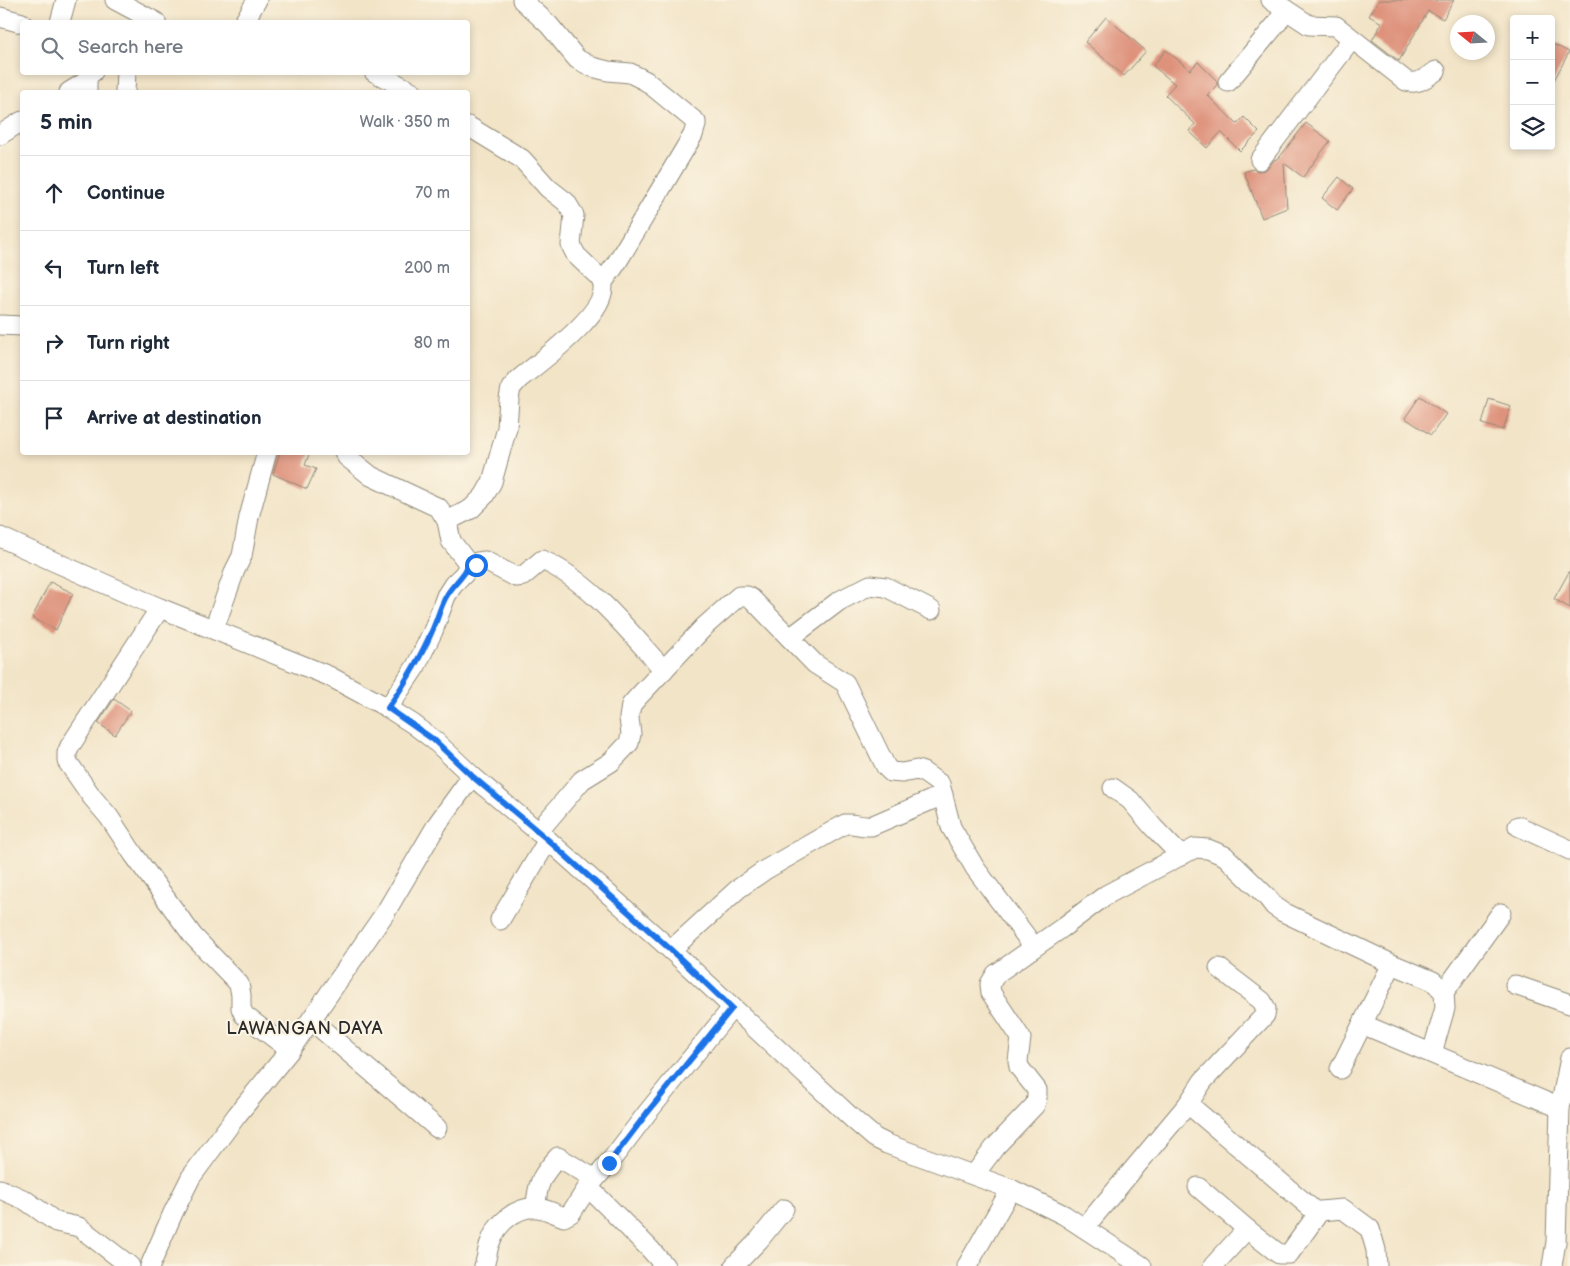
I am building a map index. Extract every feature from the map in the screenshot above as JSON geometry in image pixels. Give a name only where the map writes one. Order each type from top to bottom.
[{"type":"street","points":[[61,20],[66,0]]},
{"type":"street","points":[[115,0],[152,20]]},
{"type":"street","points":[[247,20],[257,0]]},
{"type":"street","points":[[447,521],[470,509],[484,496],[492,482],[507,428],[511,388],[518,379],[583,325],[593,313],[603,291],[603,282],[616,264],[693,135],[696,125],[696,122],[646,81],[630,73],[592,67],[577,58],[549,25],[522,0]]},
{"type":"street","points":[[1228,82],[1278,22],[1281,4],[1309,25],[1336,26],[1406,81],[1412,83],[1419,82],[1436,71]]},
{"type":"street","points":[[0,16],[20,22]]},
{"type":"street","points":[[1260,160],[1352,39]]},
{"type":"street","points":[[125,90],[126,75]]},
{"type":"street","points":[[380,75],[409,90]]},
{"type":"street","points":[[73,90],[89,82]]},
{"type":"street","points":[[0,135],[20,123]]},
{"type":"street","points":[[470,127],[522,159],[548,188],[566,202],[574,215],[571,245],[576,255],[603,282]]},
{"type":"street","points":[[0,325],[20,326]]},
{"type":"street","points":[[214,629],[235,570],[242,556],[249,517],[266,455]]},
{"type":"street","points":[[346,455],[371,476],[439,508],[447,521],[451,541],[467,562],[468,567]]},
{"type":"street","points":[[0,537],[160,608],[329,676],[388,708],[434,740],[472,776],[543,836],[671,950],[854,1120],[876,1138],[887,1144],[1011,1189],[1084,1228],[1142,1266]]},
{"type":"street","points":[[388,708],[416,666],[446,596],[453,585],[468,567],[485,561],[516,578],[523,576],[542,560],[567,574],[592,594],[664,670]]},
{"type":"street","points":[[790,638],[838,601],[870,585],[886,587],[930,610]]},
{"type":"street","points":[[500,920],[543,836],[582,780],[612,762],[629,743],[631,734],[629,718],[631,705],[705,626],[739,596],[747,596],[816,664],[845,683],[886,767],[891,772],[902,773],[917,770],[924,772],[940,784],[951,827],[975,868],[1034,948]]},
{"type":"street","points":[[160,608],[70,746],[67,753],[67,761],[193,936],[239,984],[241,1008],[244,1015],[290,1050]]},
{"type":"street","points":[[150,1266],[191,1177],[237,1114],[290,1050],[385,913],[438,823],[472,776]]},
{"type":"street","points":[[1113,788],[1130,800],[1181,856]]},
{"type":"street","points":[[671,950],[738,889],[765,870],[845,824],[862,827],[871,826],[943,795]]},
{"type":"street","points":[[1518,826],[1570,850]]},
{"type":"street","points":[[974,1175],[995,1147],[1029,1113],[1035,1105],[1037,1098],[1036,1090],[1019,1067],[1021,1038],[990,994],[990,984],[996,974],[1106,895],[1195,848],[1208,849],[1225,856],[1267,896],[1274,906],[1392,964],[1434,981],[1444,992],[1445,1008],[1432,1053]]},
{"type":"street","points":[[1444,992],[1501,912]]},
{"type":"street","points":[[1340,1070],[1392,964]]},
{"type":"street","points":[[1084,1228],[1188,1104],[1203,1081],[1265,1015],[1266,1009],[1262,1001],[1219,968]]},
{"type":"street","points":[[1515,985],[1570,1004]]},
{"type":"street","points":[[484,1266],[489,1243],[495,1231],[515,1212],[536,1207],[564,1217],[571,1213],[592,1183],[732,1008]]},
{"type":"street","points":[[310,1020],[437,1128]]},
{"type":"street","points":[[1362,1024],[1560,1108]]},
{"type":"street","points":[[1552,1266],[1557,1233],[1560,1108],[1570,1058]]},
{"type":"street","points":[[1188,1104],[1317,1213]]},
{"type":"street","points":[[536,1207],[537,1189],[546,1170],[558,1156],[592,1183],[664,1266]]},
{"type":"street","points":[[1198,1187],[1279,1254],[1289,1254],[1317,1213],[1324,1210],[1343,1209],[1370,1230],[1376,1250],[1377,1266]]},
{"type":"street","points":[[0,1189],[25,1200],[56,1222],[79,1227],[130,1266]]},
{"type":"street","points":[[966,1266],[1011,1189]]},
{"type":"street","points":[[734,1266],[759,1240],[784,1209]]},
{"type":"street","points":[[1213,1266],[1247,1229]]},
{"type":"building","points":[[1379,0],[1454,0],[1443,19],[1428,11],[1399,61],[1372,40],[1382,23],[1369,16]]},
{"type":"building","points":[[1106,17],[1146,51],[1124,76],[1085,42]]},
{"type":"building","points":[[1555,45],[1569,52],[1555,78]]},
{"type":"building","points":[[1166,50],[1190,70],[1198,62],[1217,81],[1217,85],[1207,95],[1237,124],[1244,117],[1259,132],[1240,151],[1221,132],[1207,148],[1189,131],[1195,124],[1165,95],[1175,84],[1153,66]]},
{"type":"building","points":[[1306,123],[1330,141],[1303,177],[1284,163],[1287,208],[1262,218],[1244,172],[1253,169],[1258,171],[1264,170],[1269,167],[1274,160],[1279,158]]},
{"type":"building","points":[[1339,177],[1353,189],[1337,210],[1322,198]]},
{"type":"building","points":[[1420,396],[1446,414],[1431,435],[1405,418]]},
{"type":"building","points":[[1489,399],[1511,406],[1503,430],[1482,424]]},
{"type":"building","points":[[279,455],[309,455],[305,465],[316,469],[307,489],[273,474]]},
{"type":"building","points":[[1570,570],[1570,608],[1554,599]]},
{"type":"building","points":[[50,582],[73,593],[56,630],[32,618]]},
{"type":"building","points":[[114,699],[131,711],[115,735],[98,723]]},
{"type":"district","name":"LAWANGAN DAYA","points":[[305,1028]]},
{"type":"route","points":[[476,565],[468,567],[446,596],[416,666],[388,708],[434,740],[472,776],[548,840],[671,950],[732,1008],[609,1163]]}]
